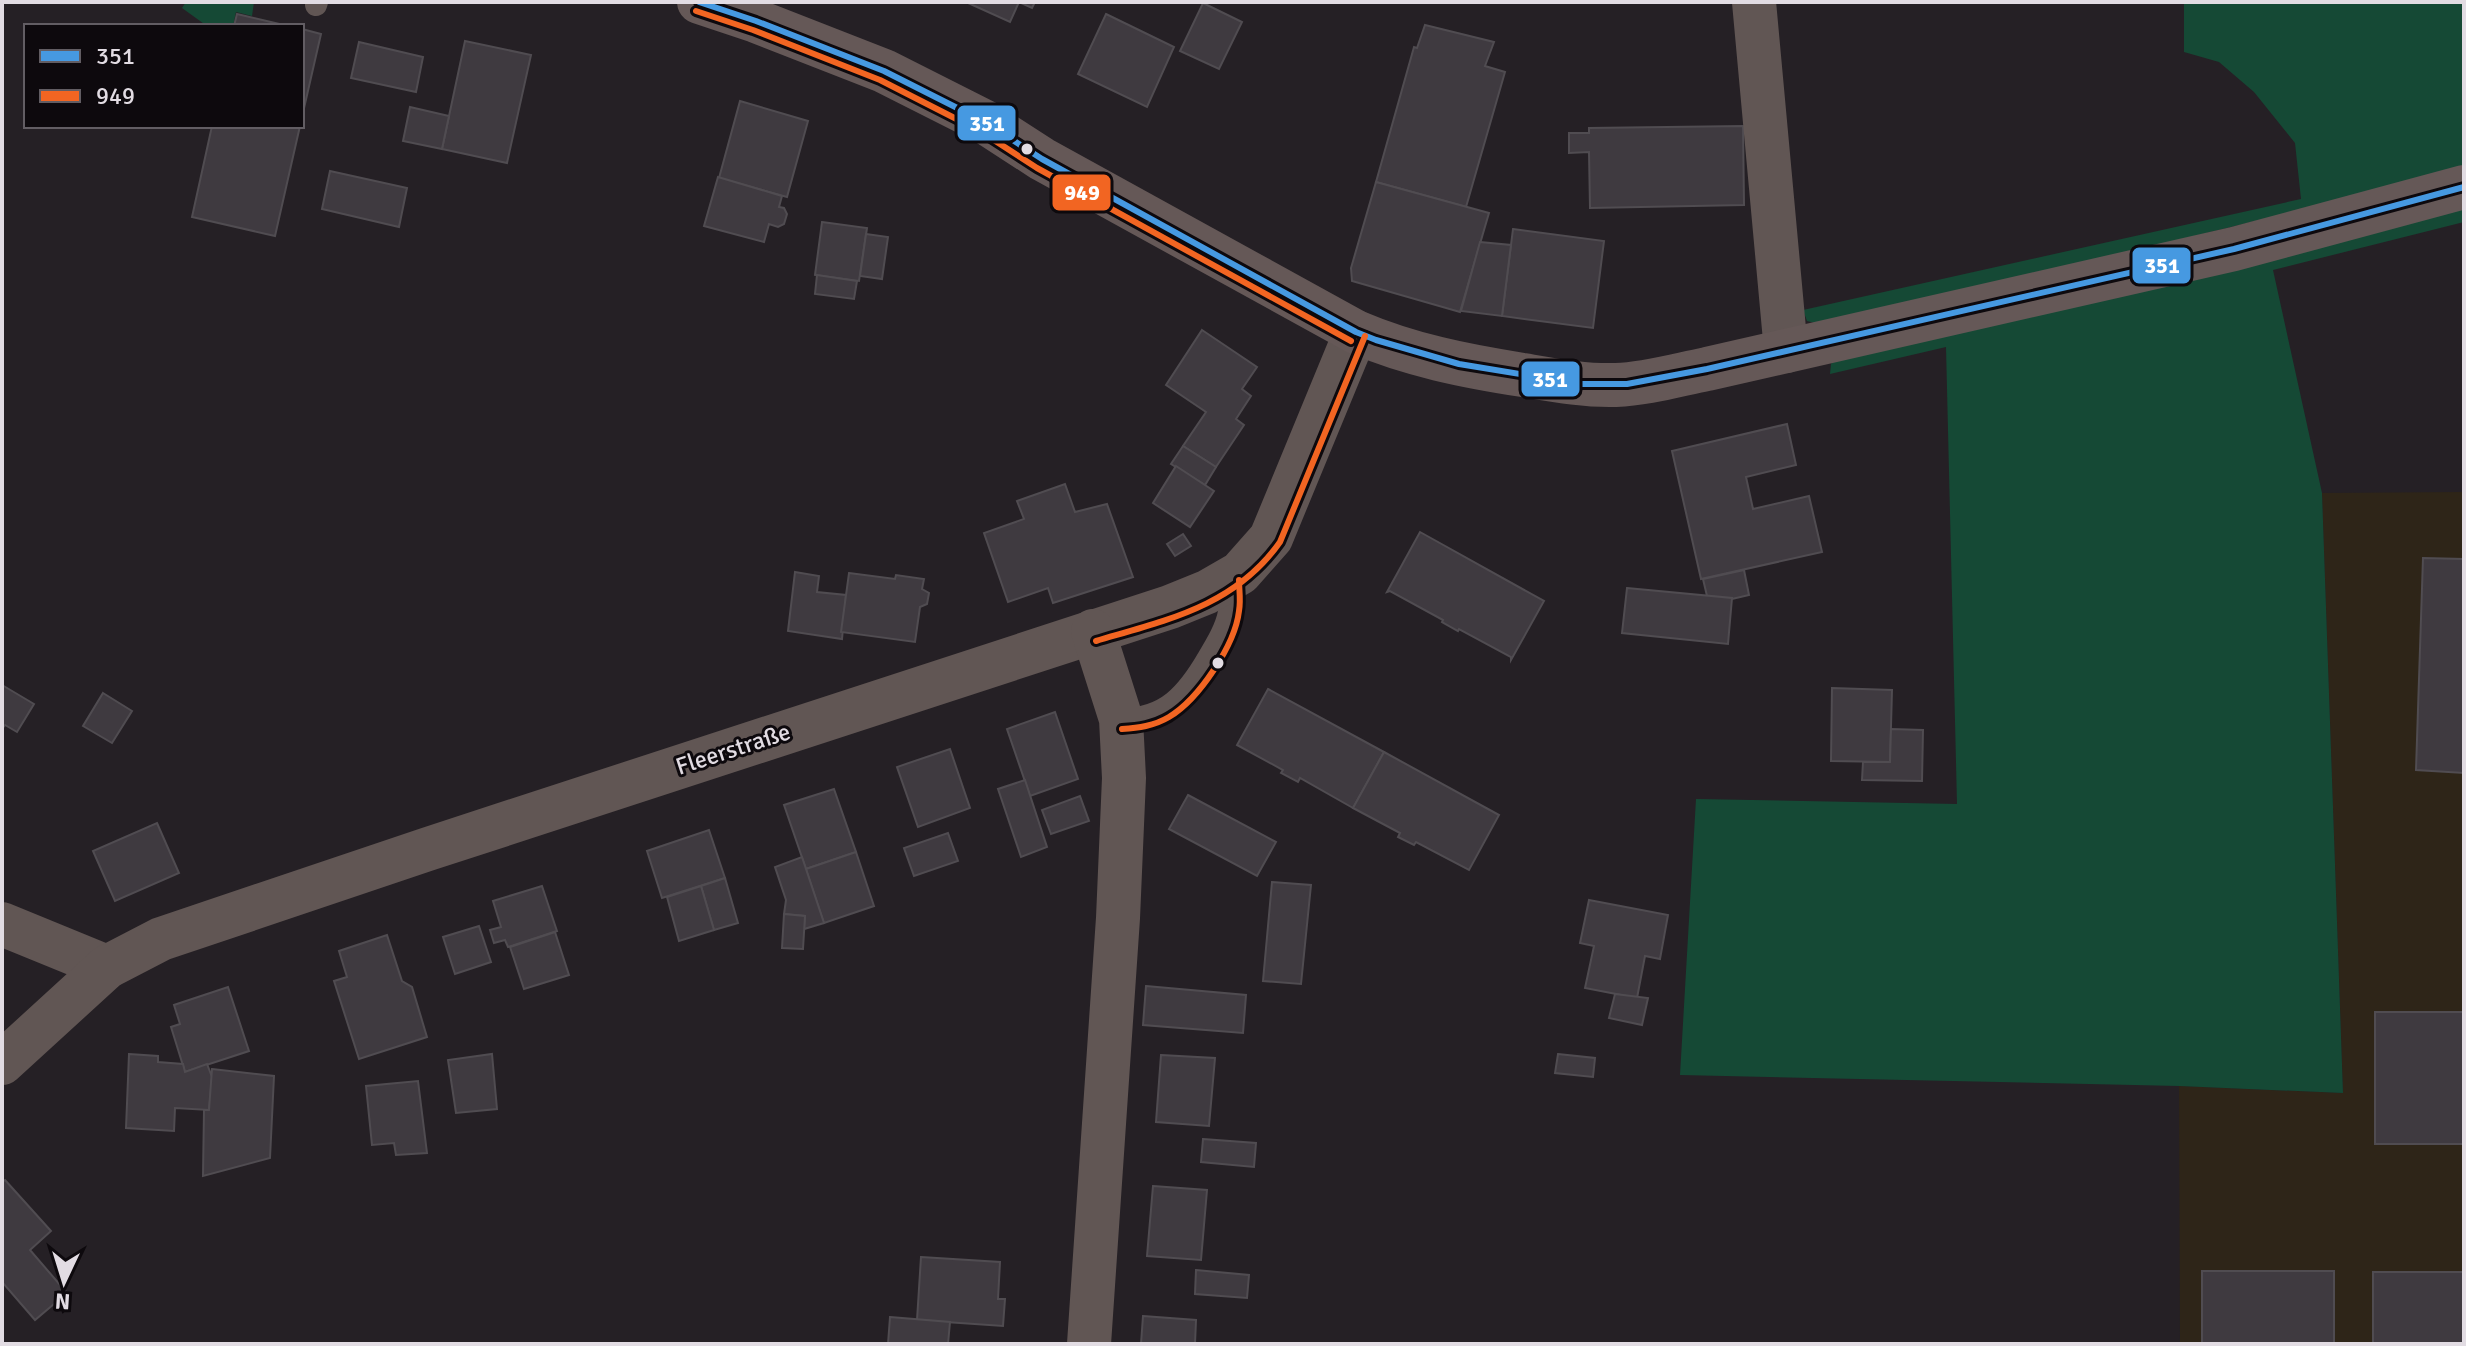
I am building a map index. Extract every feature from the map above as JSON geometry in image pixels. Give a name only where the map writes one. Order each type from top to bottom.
[{"type":"street","points":[[699,2],[884,71],[985,122],[1042,159],[1356,332],[1390,347],[1438,360],[1554,380],[1613,385],[1633,383],[1786,351],[2234,249],[2464,187]]},
{"type":"street","points":[[1754,2],[1786,351]]},
{"type":"street","name":"Fleerstraße","points":[[2,1063],[107,967],[161,939],[1170,607],[1207,592],[1240,573],[1271,538],[1356,332]]},
{"type":"street","points":[[1089,1344],[1118,918],[1124,778],[1121,719],[1093,631]]},
{"type":"street","points":[[2,924],[107,967]]},
{"type":"lane","points":[[1121,719],[1141,719],[1166,707],[1192,686],[1222,632],[1230,609],[1229,580]]},
{"type":"shaded area","points":[[2464,492],[2464,1344],[2180,1344],[2179,1086],[2343,1093],[2322,493]]},
{"type":"green space","points":[[186,2],[254,2],[252,16],[236,12],[233,24],[204,24],[182,8]]},
{"type":"green space","points":[[2184,2],[2464,2],[2464,170],[1827,326],[1807,321],[1803,310],[2301,199],[2295,143],[2254,92],[2219,62],[2184,52]]},
{"type":"green space","points":[[2464,206],[2464,222],[2273,270],[2322,493],[2343,1093],[2179,1086],[1680,1075],[1696,799],[1957,804],[1946,347],[1830,374],[1831,364],[1836,358]]},
{"type":"building","points":[[966,2],[1019,2],[1010,22]]},
{"type":"building","points":[[1019,2],[1035,2],[1032,8]]},
{"type":"building","points":[[1203,3],[1242,22],[1219,69],[1180,51]]},
{"type":"building","points":[[237,14],[280,24],[234,24]]},
{"type":"building","points":[[1106,14],[1174,47],[1147,107],[1078,74]]},
{"type":"building","points":[[1425,25],[1494,42],[1485,66],[1505,72],[1466,207],[1376,182],[1414,47],[1417,48]]},
{"type":"building","points":[[304,30],[321,34],[304,108]]},
{"type":"building","points":[[465,41],[531,55],[507,163],[442,149]]},
{"type":"building","points":[[359,42],[423,57],[416,92],[351,78]]},
{"type":"building","points":[[740,101],[808,121],[787,197],[719,178]]},
{"type":"building","points":[[410,107],[449,116],[442,149],[403,141]]},
{"type":"building","points":[[1743,126],[1744,205],[1590,208],[1589,152],[1569,153],[1569,133],[1589,133],[1589,128]]},
{"type":"building","points":[[212,128],[300,128],[275,236],[192,217]]},
{"type":"building","points":[[330,171],[407,188],[399,227],[322,209]]},
{"type":"building","points":[[718,177],[782,196],[779,207],[784,208],[787,214],[784,224],[778,227],[769,224],[764,242],[704,226]]},
{"type":"building","points":[[1376,182],[1489,213],[1460,312],[1352,281],[1351,268]]},
{"type":"building","points":[[822,222],[867,228],[859,281],[815,275]]},
{"type":"building","points":[[1513,229],[1604,241],[1593,328],[1502,316]]},
{"type":"building","points":[[866,234],[888,237],[882,279],[860,276]]},
{"type":"building","points":[[1480,242],[1511,245],[1502,316],[1461,311]]},
{"type":"building","points":[[817,275],[857,281],[854,299],[815,294]]},
{"type":"building","points":[[1202,330],[1257,367],[1242,389],[1251,396],[1236,419],[1244,425],[1216,467],[1183,446],[1206,412],[1166,385]]},
{"type":"building","points":[[1787,424],[1796,465],[1746,477],[1753,509],[1809,496],[1822,552],[1701,579],[1672,451]]},
{"type":"building","points":[[1183,446],[1216,467],[1205,485],[1171,464]]},
{"type":"building","points":[[1176,466],[1214,491],[1190,527],[1153,503]]},
{"type":"building","points":[[1065,484],[1075,512],[1107,504],[1133,577],[1053,603],[1048,588],[1008,602],[984,533],[1024,519],[1017,501]]},
{"type":"building","points":[[1420,532],[1544,601],[1511,660],[1511,657],[1387,592]]},
{"type":"building","points":[[1183,534],[1191,546],[1175,556],[1167,544]]},
{"type":"building","points":[[2423,558],[2464,559],[2464,773],[2416,770]]},
{"type":"building","points":[[1744,570],[1749,595],[1732,599],[1707,596],[1703,579]]},
{"type":"building","points":[[795,572],[819,576],[817,592],[846,595],[842,639],[788,631]]},
{"type":"building","points":[[849,573],[924,579],[922,589],[929,593],[927,604],[920,607],[915,642],[841,632]]},
{"type":"building","points":[[1627,588],[1732,598],[1728,644],[1622,633]]},
{"type":"building","points":[[2,685],[34,704],[17,732],[5,725],[2,729]]},
{"type":"building","points":[[1832,688],[1892,690],[1890,762],[1831,761]]},
{"type":"building","points":[[1268,689],[1384,752],[1353,808],[1300,778],[1298,782],[1281,773],[1283,770],[1237,745]]},
{"type":"building","points":[[103,693],[132,711],[112,743],[83,726]]},
{"type":"building","points":[[1055,712],[1078,779],[1030,796],[1007,729]]},
{"type":"building","points":[[1891,729],[1923,730],[1922,781],[1862,780],[1863,762],[1890,762]]},
{"type":"building","points":[[950,749],[970,808],[918,827],[897,767]]},
{"type":"building","points":[[1384,752],[1499,815],[1469,870],[1416,842],[1414,845],[1398,837],[1400,833],[1353,808]]},
{"type":"building","points":[[1025,780],[1047,847],[1021,857],[998,789]]},
{"type":"building","points":[[834,789],[856,852],[806,869],[784,805]]},
{"type":"building","points":[[1188,795],[1276,842],[1257,876],[1169,829]]},
{"type":"building","points":[[1080,796],[1089,821],[1051,834],[1042,810]]},
{"type":"building","points":[[157,823],[179,873],[115,901],[93,851]]},
{"type":"building","points":[[709,830],[725,878],[662,898],[647,851]]},
{"type":"building","points":[[948,833],[958,861],[914,876],[904,848]]},
{"type":"building","points":[[856,852],[874,906],[824,923],[806,869]]},
{"type":"building","points":[[802,857],[824,923],[804,929],[805,916],[784,914],[786,900],[775,867]]},
{"type":"building","points":[[725,878],[738,923],[714,930],[701,886]]},
{"type":"building","points":[[1272,882],[1311,885],[1301,984],[1263,981]]},
{"type":"building","points":[[542,886],[557,931],[508,947],[505,940],[494,943],[490,930],[501,927],[493,901]]},
{"type":"building","points":[[701,886],[714,930],[679,941],[667,897]]},
{"type":"building","points":[[1589,900],[1668,915],[1660,959],[1645,956],[1637,998],[1585,988],[1594,946],[1580,943]]},
{"type":"building","points":[[784,914],[805,916],[803,949],[782,948]]},
{"type":"building","points":[[479,926],[491,962],[455,974],[443,937]]},
{"type":"building","points":[[555,932],[569,975],[524,989],[510,947]]},
{"type":"building","points":[[387,935],[402,981],[412,987],[427,1037],[359,1059],[334,981],[347,977],[339,951]]},
{"type":"building","points":[[1146,986],[1246,995],[1243,1033],[1143,1025]]},
{"type":"building","points":[[228,987],[249,1051],[185,1072],[171,1027],[180,1024],[174,1005]]},
{"type":"building","points":[[1615,994],[1648,998],[1642,1025],[1609,1018]]},
{"type":"building","points":[[2375,1012],[2464,1012],[2464,1144],[2375,1144]]},
{"type":"building","points":[[129,1054],[158,1056],[158,1062],[183,1064],[185,1072],[207,1064],[212,1077],[209,1110],[175,1108],[174,1131],[126,1128]]},
{"type":"building","points":[[492,1054],[497,1109],[456,1113],[448,1060]]},
{"type":"building","points":[[1558,1054],[1595,1058],[1593,1077],[1555,1073]]},
{"type":"building","points":[[1161,1055],[1215,1058],[1209,1126],[1156,1122]]},
{"type":"building","points":[[212,1069],[274,1076],[270,1158],[203,1176],[204,1110],[209,1110]]},
{"type":"building","points":[[418,1081],[427,1153],[396,1155],[394,1143],[372,1145],[366,1086]]},
{"type":"building","points":[[1203,1139],[1256,1143],[1254,1167],[1201,1162]]},
{"type":"building","points":[[5,1180],[51,1231],[30,1250],[67,1293],[35,1320],[2,1282],[2,1182]]},
{"type":"building","points":[[1153,1186],[1207,1190],[1201,1260],[1147,1256]]},
{"type":"building","points":[[921,1257],[1000,1262],[998,1299],[1005,1299],[1003,1326],[917,1320]]},
{"type":"building","points":[[1196,1270],[1249,1275],[1247,1298],[1195,1294]]},
{"type":"building","points":[[2202,1271],[2334,1271],[2334,1344],[2202,1344]]},
{"type":"building","points":[[2373,1272],[2464,1272],[2464,1344],[2373,1344]]},
{"type":"building","points":[[1143,1316],[1196,1320],[1195,1344],[1141,1344]]},
{"type":"building","points":[[890,1317],[950,1322],[948,1344],[888,1344]]},
{"type":"transit line","name":"351","points":[[699,2],[884,71],[985,122],[1042,159],[1356,332],[1459,364],[1581,384],[1627,384],[1707,369],[2234,249],[2464,187]]},
{"type":"transit line","name":"949","points":[[696,11],[880,80],[980,131],[1037,168],[1351,341]]},
{"type":"transit line","name":"949","points":[[1096,641],[1198,608],[1242,582],[1262,564],[1280,542],[1365,336]]},
{"type":"transit line","name":"949","points":[[1122,729],[1158,723],[1180,709],[1203,685],[1223,655],[1236,625],[1240,603],[1239,580]]}]
